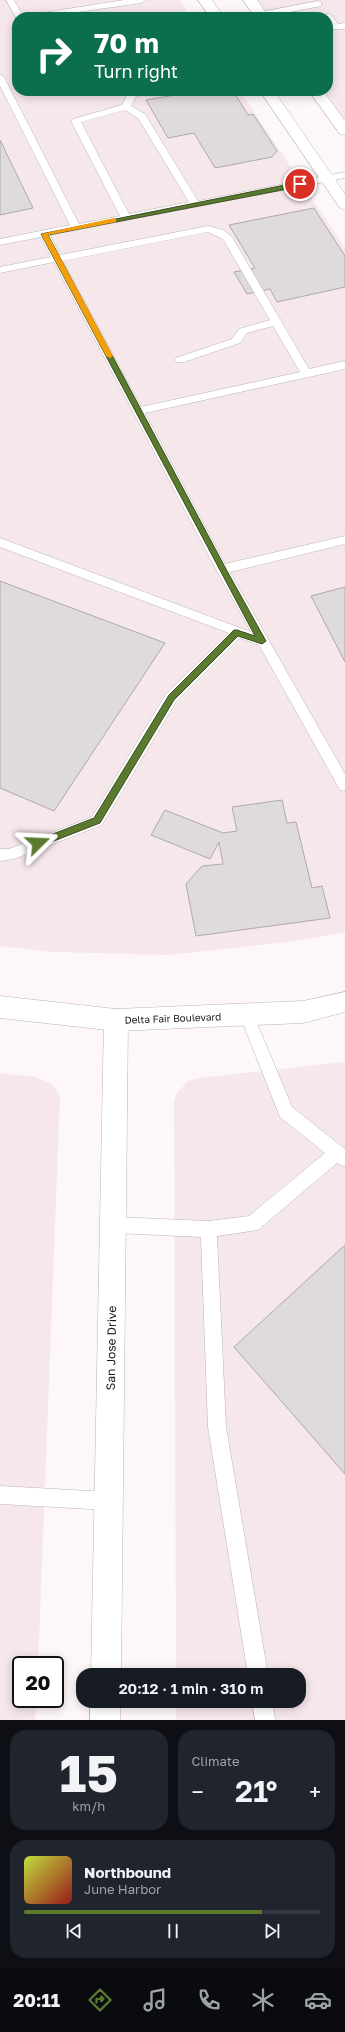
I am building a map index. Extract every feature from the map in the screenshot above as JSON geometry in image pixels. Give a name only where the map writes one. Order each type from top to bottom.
[{"type":"street","points":[[205,0],[213,12]]},
{"type":"street","points":[[250,0],[259,12]]},
{"type":"street","points":[[270,96],[345,205]]},
{"type":"street","points":[[320,96],[345,131]]},
{"type":"street","name":"Delta Fair Boulevard","points":[[0,1007],[116,1020],[247,1016],[303,1012],[345,1002]]},
{"type":"street","name":"San Jose Drive","points":[[106,1668],[116,1020]]},
{"type":"street","points":[[105,1708],[105,1720]]},
{"type":"lane","points":[[10,0],[16,12]]},
{"type":"lane","points":[[60,12],[141,0]]},
{"type":"lane","points":[[277,12],[316,2],[324,12]]},
{"type":"lane","points":[[333,23],[336,27],[345,26]]},
{"type":"lane","points":[[0,77],[76,228]]},
{"type":"lane","points":[[126,107],[131,96]]},
{"type":"lane","points":[[126,218],[76,121],[126,107],[142,116],[196,204]]},
{"type":"lane","points":[[0,242],[345,175]]},
{"type":"lane","points":[[0,270],[208,229],[219,232],[227,237],[306,373]]},
{"type":"lane","points":[[44,234],[139,410],[222,569],[345,786]]},
{"type":"lane","points":[[180,360],[236,341],[243,331],[276,322]]},
{"type":"lane","points":[[139,410],[345,365]]},
{"type":"lane","points":[[222,569],[345,540]]},
{"type":"lane","points":[[0,542],[237,633],[262,641]]},
{"type":"lane","points":[[0,855],[9,855],[97,821],[172,698],[237,633]]},
{"type":"lane","points":[[114,1225],[209,1229],[252,1224],[341,1156],[286,1112],[247,1016]]},
{"type":"lane","points":[[209,1229],[217,1427],[257,1668]]},
{"type":"lane","points":[[0,1495],[108,1501]]},
{"type":"lane","points":[[263,1708],[265,1720]]},
{"type":"shaded area","points":[[0,0],[180,0],[188,12],[12,12],[12,96],[243,96],[345,248],[345,932],[297,941],[170,955],[55,952],[0,946]]},
{"type":"shaded area","points":[[250,0],[345,0],[345,131],[320,96],[333,96],[333,12],[258,12]]},
{"type":"shaded area","points":[[345,1062],[345,1720],[176,1720],[176,1708],[306,1708],[306,1668],[176,1668],[174,1102],[177,1093],[188,1081],[208,1077]]},
{"type":"shaded area","points":[[0,1073],[35,1077],[52,1084],[60,1096],[38,1656],[12,1656],[12,1708],[36,1708],[35,1720],[0,1720]]},
{"type":"building","points":[[169,96],[236,96],[248,115],[253,114],[277,151],[272,157],[215,168],[194,133],[168,138],[146,100]]},
{"type":"building","points":[[0,140],[33,208],[0,215]]},
{"type":"building","points":[[314,208],[345,256],[345,287],[277,302],[270,289],[247,294],[234,272],[255,268],[229,225]]},
{"type":"building","points":[[0,581],[165,643],[54,811],[0,788]]},
{"type":"building","points":[[345,587],[345,662],[311,596]]},
{"type":"building","points":[[282,800],[287,823],[296,822],[312,888],[322,886],[330,918],[196,936],[186,884],[202,866],[223,864],[219,842],[210,859],[151,835],[165,810],[223,833],[237,831],[232,807]]},
{"type":"building","points":[[345,1245],[345,1474],[234,1347]]},
{"type":"slow traffic","points":[[110,356],[44,234],[114,220]]},
{"type":"route","points":[[38,843],[97,821],[172,698],[237,633],[262,641],[222,569],[190,506],[44,234],[300,184]]}]
